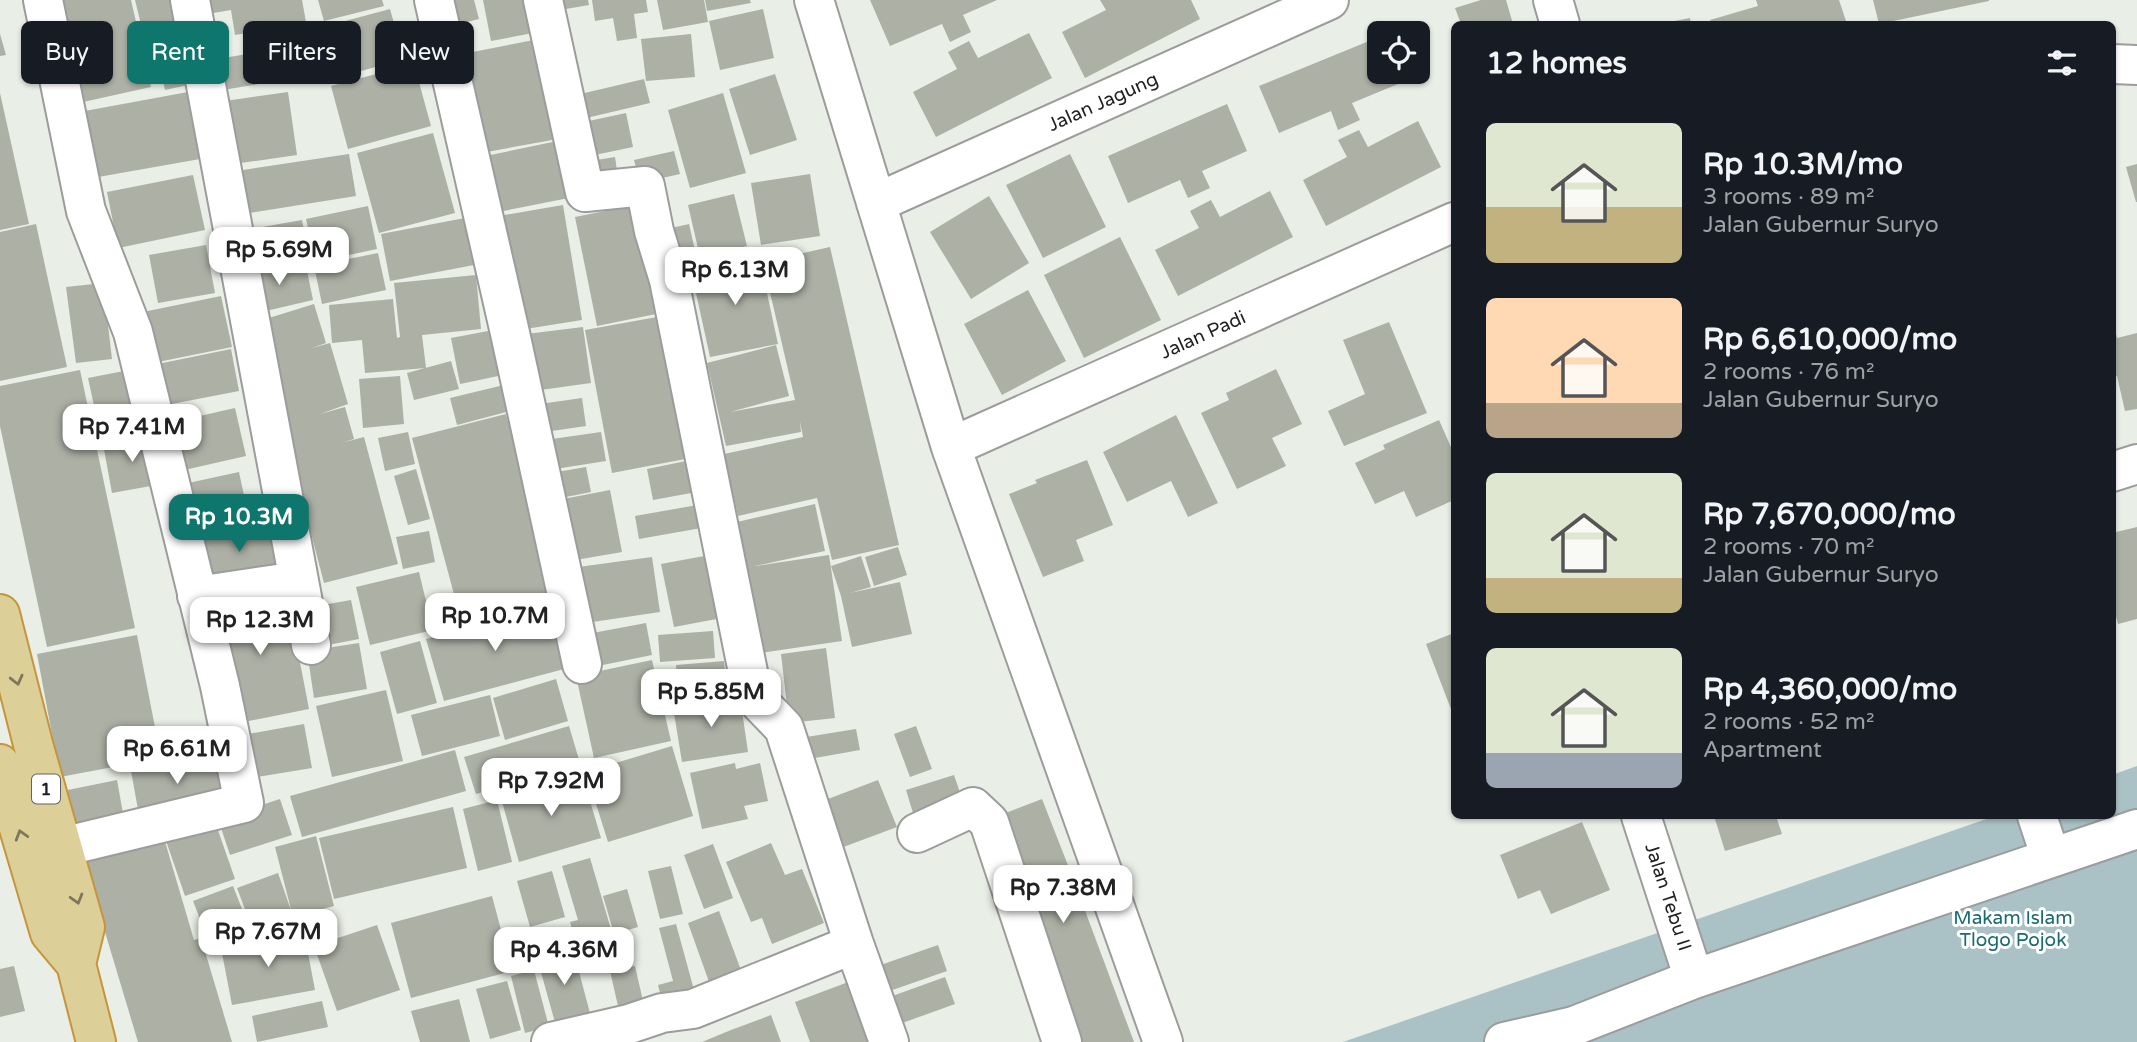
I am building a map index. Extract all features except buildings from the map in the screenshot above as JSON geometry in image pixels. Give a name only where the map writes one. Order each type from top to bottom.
[{"type":"highway","name":"1","points":[[0,614],[85,928],[76,964]]},
{"type":"highway","name":"1","points":[[0,764],[50,933],[76,964],[96,1042]]},
{"type":"street","points":[[43,0],[86,211],[133,332],[219,686],[244,803],[62,847]]},
{"type":"street","points":[[190,0],[311,645]]},
{"type":"street","points":[[434,0],[582,664]]},
{"type":"street","points":[[543,0],[585,192],[645,186],[654,231],[670,280],[751,687],[768,714],[784,728],[854,944],[889,1042]]},
{"type":"street","points":[[814,0],[951,447],[1163,1042]]},
{"type":"street","name":"Jalan Jagung","points":[[876,203],[1329,0]]},
{"type":"street","points":[[1553,0],[1559,21]]},
{"type":"street","points":[[2116,64],[2137,65]]},
{"type":"street","name":"Jalan Padi","points":[[951,447],[1451,230]]},
{"type":"street","points":[[2116,471],[2137,464]]},
{"type":"street","points":[[197,596],[298,581]]},
{"type":"street","points":[[917,833],[974,807],[989,822],[1062,1042]]},
{"type":"street","name":"Jalan Tebu II","points":[[1642,819],[1694,979]]},
{"type":"street","points":[[2038,819],[2051,858]]},
{"type":"street","points":[[1504,1042],[1574,1026],[1694,979],[2137,829]]},
{"type":"street","points":[[551,1042],[629,1024],[662,1013],[693,1009],[854,944]]},
{"type":"green space","name":"Makam Islam Tlogo Pojok","points":[[2137,766],[2137,1042],[1343,1042],[1986,819],[2116,819],[2116,774]]}]
